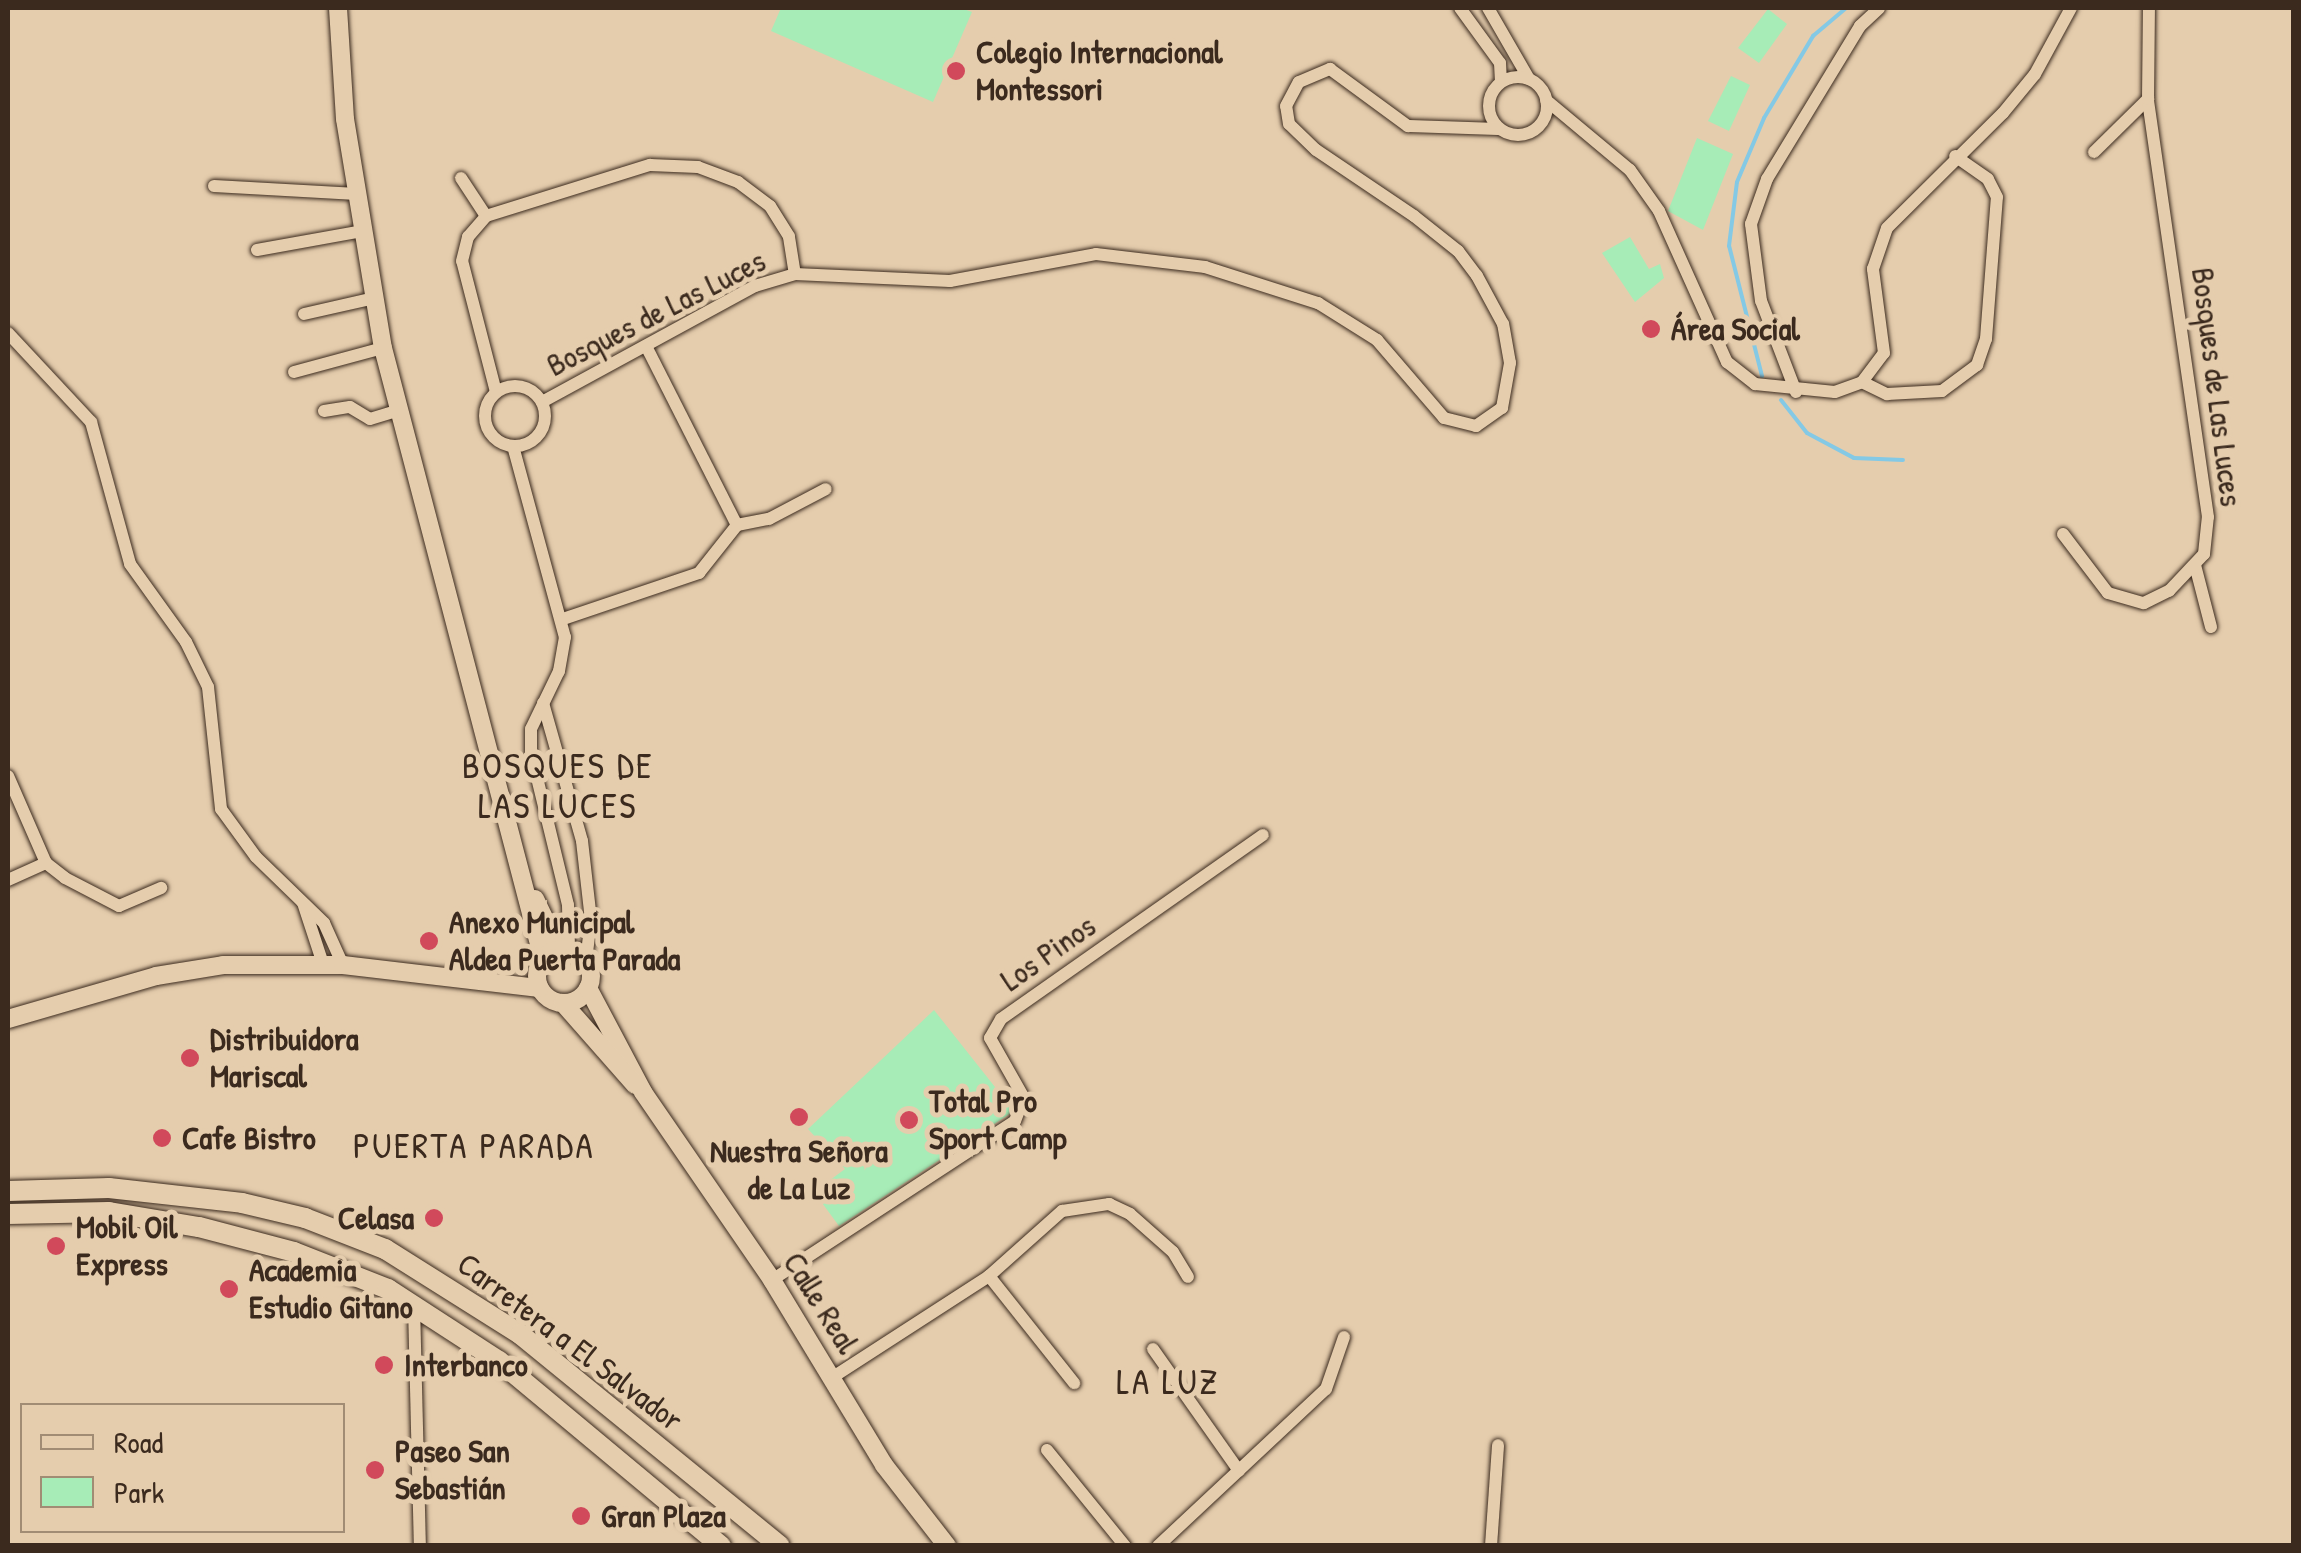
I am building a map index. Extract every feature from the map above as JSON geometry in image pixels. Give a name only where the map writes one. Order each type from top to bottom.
[{"type":"highway","name":"Carretera a El Salvador","points":[[8,1191],[109,1188],[242,1204],[305,1218],[385,1249],[520,1334],[780,1546]]},
{"type":"highway","name":"Carretera a El Salvador","points":[[8,1214],[109,1212],[234,1234],[336,1266],[414,1305],[512,1372],[721,1546]]},
{"type":"main road","points":[[338,8],[357,194],[383,348],[536,936],[525,976],[502,984]]},
{"type":"main road","points":[[8,1019],[172,973],[223,965],[343,965],[540,988],[557,952],[522,871]]},
{"type":"main road","points":[[536,936],[557,952],[586,960],[588,988],[563,1003]]},
{"type":"main road","name":"Calle Real","points":[[540,988],[563,1003],[642,1092],[772,1280],[884,1466],[947,1546]]},
{"type":"main road","name":"Calle Real","points":[[588,988],[642,1092]]},
{"type":"street","points":[[1460,8],[1500,63],[1501,82],[1489,102],[1461,128]]},
{"type":"street","points":[[1488,8],[1529,79],[1546,100],[1566,120],[1590,130],[1617,156],[1660,211],[1727,362],[1756,384],[1796,392],[1834,392],[1862,382],[1877,367],[1885,341],[1876,253],[1904,206],[2035,74],[2072,8]]},
{"type":"street","points":[[1796,392],[1761,301],[1750,224],[1768,179],[1860,26],[1879,8]]},
{"type":"street","name":"Bosques de Las Luces","points":[[2149,8],[2148,100],[2208,518],[2204,554],[2195,564]]},
{"type":"street","name":"Bosques de Las Luces","points":[[542,402],[755,286],[795,274],[950,281],[1096,254],[1206,267],[1350,318],[1388,351],[1444,418],[1476,426],[1502,408],[1510,363],[1503,324],[1477,276],[1458,251],[1414,216],[1316,150],[1290,124],[1286,106],[1299,82],[1330,69],[1408,126],[1499,130]]},
{"type":"street","points":[[1501,82],[1529,79]]},
{"type":"street","points":[[1542,122],[1546,100]]},
{"type":"street","points":[[2094,152],[2148,100]]},
{"type":"street","points":[[1489,102],[1499,130],[1523,135],[1542,122],[1566,120]]},
{"type":"street","points":[[1862,382],[1888,394],[1942,391],[1976,365],[1986,339],[1997,197],[1988,178],[1955,156]]},
{"type":"street","name":"Bosques de Las Luces","points":[[486,216],[650,165],[698,167],[738,182],[770,206],[788,236],[795,274]]},
{"type":"street","points":[[460,178],[486,216],[468,237],[462,261],[496,392],[486,407],[486,425],[496,440],[513,446],[540,432],[542,402],[527,388],[496,392]]},
{"type":"street","points":[[214,186],[357,194]]},
{"type":"street","points":[[258,250],[364,231]]},
{"type":"street","points":[[304,314],[375,298]]},
{"type":"street","points":[[8,333],[91,422],[130,564],[186,642],[208,687],[221,810],[242,842],[303,901],[332,936],[343,965]]},
{"type":"street","points":[[646,346],[737,524]]},
{"type":"street","points":[[294,372],[383,348]]},
{"type":"street","points":[[324,410],[350,407],[370,420],[399,410]]},
{"type":"street","points":[[513,446],[562,619],[564,654],[531,730],[531,753],[568,905],[557,952]]},
{"type":"street","points":[[562,619],[699,573],[737,524],[769,519],[826,489]]},
{"type":"street","points":[[2064,534],[2108,593],[2144,602],[2170,591],[2195,564]]},
{"type":"street","points":[[2195,564],[2211,627]]},
{"type":"street","points":[[544,703],[582,841],[590,920],[586,960]]},
{"type":"street","points":[[8,776],[46,862],[114,904],[161,888]]},
{"type":"street","name":"Los Pinos","points":[[772,1280],[1014,1121],[1024,1098],[990,1038],[1001,1019],[1264,835]]},
{"type":"street","points":[[8,880],[46,862]]},
{"type":"street","points":[[303,901],[323,964]]},
{"type":"street","points":[[832,1377],[989,1276],[1045,1221],[1062,1210],[1108,1204],[1149,1228],[1188,1277]]},
{"type":"street","points":[[989,1276],[1074,1383]]},
{"type":"street","points":[[414,1305],[420,1546]]},
{"type":"street","points":[[1158,1546],[1326,1390],[1344,1338]]},
{"type":"street","points":[[1152,1350],[1239,1471]]},
{"type":"street","points":[[1491,1546],[1498,1445]]},
{"type":"street","points":[[1047,1450],[1125,1546]]},
{"type":"green space","points":[[781,8],[961,8],[972,12],[933,102],[771,31]]},
{"type":"green space","points":[[1768,9],[1787,24],[1759,63],[1738,48]]},
{"type":"green space","points":[[1731,76],[1750,85],[1729,131],[1708,121]]},
{"type":"green space","points":[[1697,138],[1733,154],[1703,230],[1668,211]]},
{"type":"green space","points":[[1630,237],[1649,269],[1660,264],[1664,278],[1635,302],[1602,253]]},
{"type":"green space","name":"Total Pro Sport Camp","points":[[934,1010],[1014,1111],[839,1226],[814,1192],[845,1169],[808,1129]]},
{"type":"waterway","points":[[1762,376],[1729,246],[1737,182],[1764,118],[1813,36],[1846,8]]},
{"type":"waterway","points":[[1781,400],[1807,433],[1854,458],[1903,460]]},
{"type":"place","name":"Colegio Internacional Montessori","points":[[956,71]]},
{"type":"place","name":"Área Social","points":[[1651,329]]},
{"type":"place","name":"Anexo Municipal Aldea Puerta Parada","points":[[429,941]]},
{"type":"place","name":"Distribuidora Mariscal","points":[[190,1058]]},
{"type":"place","name":"Nuestra Señora de La Luz","points":[[799,1117]]},
{"type":"place","name":"Total Pro Sport Camp","points":[[909,1120]]},
{"type":"place","name":"Cafe Bistro","points":[[162,1138]]},
{"type":"place","name":"Celasa","points":[[434,1218]]},
{"type":"place","name":"Mobil Oil Express","points":[[56,1246]]},
{"type":"place","name":"Academia Estudio Gitano","points":[[229,1289]]},
{"type":"place","name":"Interbanco","points":[[384,1365]]},
{"type":"place","name":"Paseo San Sebastián","points":[[375,1470]]},
{"type":"place","name":"Gran Plaza","points":[[581,1516]]},
{"type":"district","name":"BOSQUES DE LAS LUCES","points":[[558,786]]},
{"type":"district","name":"PUERTA PARADA","points":[[474,1146]]},
{"type":"district","name":"LA LUZ","points":[[1168,1382]]}]
